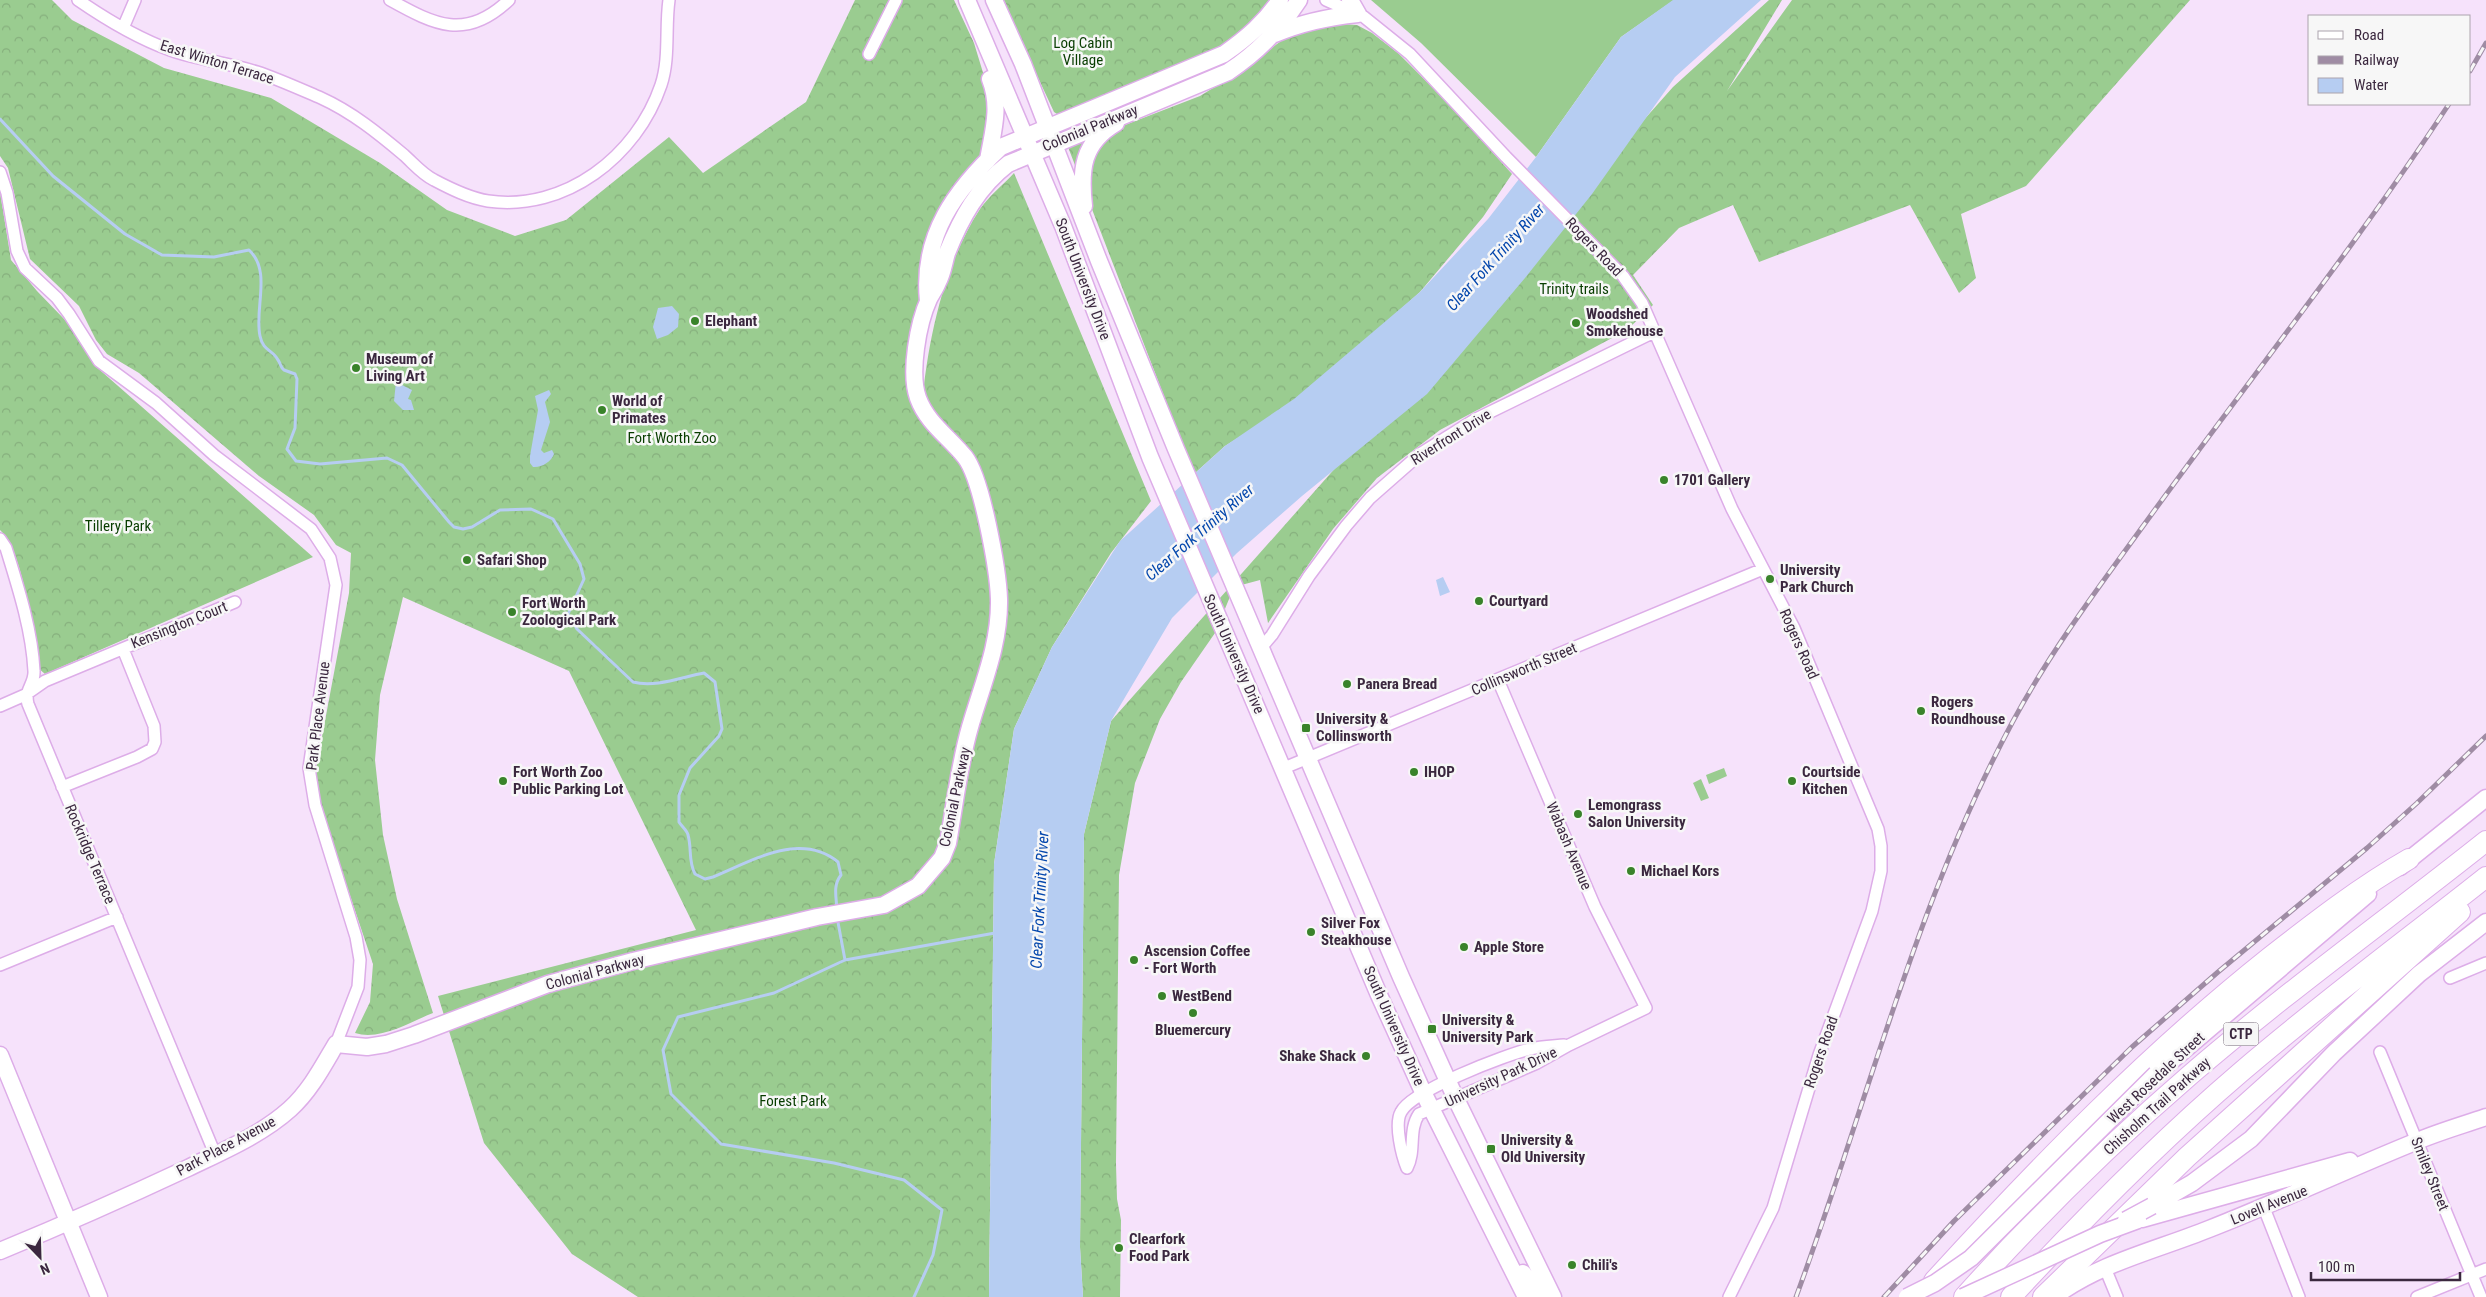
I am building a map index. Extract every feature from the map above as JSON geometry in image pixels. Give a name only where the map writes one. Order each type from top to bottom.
[{"type":"highway","name":"Chisholm Trail Parkway","points":[[1964,1297],[2040,1215],[2162,1100],[2254,1023],[2486,841]]},
{"type":"highway","points":[[1919,1297],[2006,1202],[2187,1026],[2305,929],[2379,876],[2409,859]]},
{"type":"highway","name":"Chisholm Trail Parkway","points":[[2011,1297],[2115,1188],[2217,1093],[2325,1002],[2486,877]]},
{"type":"highway","points":[[2043,1297],[2187,1157],[2486,890]]},
{"type":"main road","name":"South University Drive","points":[[967,0],[1063,226],[1150,457],[1379,995],[1423,1092],[1434,1109],[1526,1297]]},
{"type":"main road","points":[[967,0],[975,42],[996,100],[997,108],[988,160]]},
{"type":"main road","name":"South University Drive","points":[[994,0],[1023,64],[1085,225],[1260,649],[1456,1099],[1553,1297]]},
{"type":"main road","name":"Colonial Parkway","points":[[928,300],[926,279],[942,220],[952,200],[1001,147],[1224,54],[1247,39],[1266,20],[1280,0]]},
{"type":"main road","name":"Colonial Parkway","points":[[336,1044],[367,1046],[386,1044],[414,1036],[548,984],[633,961],[816,917],[884,905],[918,886],[942,858],[948,843],[970,728],[986,678],[996,637],[999,598],[989,536],[977,480],[966,458],[924,412],[914,386],[916,349],[928,300],[939,282],[947,254],[972,201],[994,175],[1008,164],[1228,72],[1247,60],[1274,35],[1299,0]]},
{"type":"main road","points":[[1274,35],[1299,24],[1323,18],[1358,14],[1350,0]]},
{"type":"main road","points":[[1085,225],[1081,180],[1083,165],[1088,153],[1105,130],[1148,105]]},
{"type":"main road","points":[[1217,618],[1236,646],[1248,654],[1260,649]]},
{"type":"main road","points":[[2409,859],[2486,798]]},
{"type":"main road","name":"West Rosedale Street","points":[[1907,1297],[1935,1283],[1971,1258],[2156,1074],[2409,859]]},
{"type":"main road","points":[[1964,1297],[2100,1234],[2192,1183],[2250,1139],[2334,1053],[2419,974],[2486,922]]},
{"type":"main road","name":"Park Place Avenue","points":[[0,1252],[215,1154],[244,1140],[275,1121],[292,1108],[336,1044]]},
{"type":"main road","points":[[2,1065],[99,1297]]},
{"type":"main road","name":"Lovell Avenue","points":[[2054,1297],[2078,1281],[2105,1268],[2264,1208],[2417,1141],[2486,1117]]},
{"type":"main road","points":[[2100,1234],[2138,1220],[2417,1141]]},
{"type":"main road","points":[[1510,1263],[1523,1273],[1539,1297]]},
{"type":"street","name":"East Winton Terrace","points":[[78,0],[123,28],[172,51],[258,72],[324,100],[368,125],[432,179],[472,197],[489,201],[531,200],[562,192],[584,181],[623,150],[641,127],[662,83],[666,60],[669,0]]},
{"type":"street","points":[[123,28],[135,0]]},
{"type":"street","points":[[390,0],[444,25],[458,27],[499,10],[509,0]]},
{"type":"street","points":[[870,54],[896,0]]},
{"type":"street","name":"Rogers Road","points":[[1326,0],[1358,14],[1410,54],[1506,157],[1623,276],[1642,303],[1732,509],[1794,628],[1878,829],[1881,846],[1881,871],[1872,912],[1820,1056],[1773,1208],[1729,1297]]},
{"type":"street","name":"Park Place Avenue","points":[[0,172],[7,193],[17,251],[25,268],[56,298],[99,361],[156,403],[214,455],[311,529],[330,558],[336,585],[309,768],[315,805],[356,937],[360,960],[358,987],[336,1044]]},
{"type":"street","name":"Riverfront Drive","points":[[1260,649],[1272,635],[1320,560],[1356,515],[1370,498],[1420,454],[1476,419],[1654,332]]},
{"type":"street","points":[[3,543],[28,628],[35,673],[25,695]]},
{"type":"street","name":"Collinsworth Street","points":[[1284,768],[1763,569]]},
{"type":"street","name":"Kensington Court","points":[[0,706],[25,695],[45,681],[235,602]]},
{"type":"street","points":[[62,787],[137,757],[152,749],[156,742],[154,726],[123,649]]},
{"type":"street","name":"Wabash Avenue","points":[[1498,680],[1595,907],[1646,1008]]},
{"type":"street","name":"Rockridge Terrace","points":[[25,695],[215,1154]]},
{"type":"street","points":[[0,965],[116,917]]},
{"type":"street","points":[[2450,978],[2486,963]]},
{"type":"street","name":"University Park Drive","points":[[1569,1045],[1530,1049],[1448,1081],[1423,1092],[1407,1103],[1400,1113],[1402,1156],[1406,1168],[1412,1158],[1415,1119],[1419,1114],[1537,1064],[1569,1045],[1646,1008]]},
{"type":"street","name":"Smiley Street","points":[[2380,1052],[2481,1297]]},
{"type":"street","points":[[2264,1208],[2299,1297]]},
{"type":"street","points":[[2105,1268],[2117,1297]]},
{"type":"street","points":[[2416,1297],[2486,1269]]},
{"type":"green space","points":[[0,0],[52,0],[72,20],[164,68],[271,98],[380,163],[447,210],[515,236],[566,220],[669,137],[703,173],[806,102],[855,0],[954,0],[974,43],[991,99],[985,146],[921,274],[918,311],[921,417],[923,391],[932,336],[938,309],[955,256],[980,209],[1014,173],[1151,501],[1111,553],[1052,647],[1014,729],[994,864],[989,1297],[638,1297],[572,1254],[484,1143],[438,996],[696,930],[569,671],[403,597],[380,695],[375,760],[383,835],[397,899],[433,1013],[385,1033],[365,1035],[355,1033],[370,1002],[373,964],[324,818],[315,774],[349,593],[351,553],[336,545],[314,515],[259,476],[139,373],[107,354],[96,340],[79,306],[30,259],[8,168],[0,156]]},
{"type":"green space","name":"Log Cabin Village","points":[[1002,0],[1271,0],[1232,43],[1060,116],[1054,112]]},
{"type":"green space","points":[[1371,0],[1674,0],[1621,37],[1536,157],[1421,43]]},
{"type":"green space","name":"Trinity trails","points":[[1769,0],[1782,0],[1727,91],[1792,0],[2190,0],[2026,186],[1961,214],[1976,278],[1959,293],[1910,205],[1759,262],[1733,205],[1679,228],[1633,275],[1653,305],[1627,330],[1440,430],[1377,478],[1333,529],[1268,623],[1260,580],[1234,587],[1215,633],[1181,682],[1160,719],[1135,783],[1119,875],[1116,1164],[1117,1199],[1121,1220],[1120,1297],[1083,1297],[1080,1247],[1084,834],[1111,721],[1673,87]]},
{"type":"green space","points":[[1327,23],[1357,25],[1372,33],[1399,54],[1448,103],[1512,174],[1483,217],[1420,292],[1296,402],[1225,446],[1194,474],[1068,147],[1200,96],[1244,69],[1289,35]]},
{"type":"green space","name":"Tillery Park","points":[[0,192],[11,260],[66,321],[101,371],[313,557],[45,674],[37,667],[30,615],[21,574],[8,541],[0,530]]},
{"type":"green space","points":[[1724,768],[1727,776],[1709,784],[1706,775]]},
{"type":"green space","points":[[1701,779],[1709,798],[1701,801],[1693,783]]},
{"type":"water","name":"Clear Fork Trinity River","points":[[1673,0],[1761,0],[1675,77],[1592,194],[1525,278],[1427,394],[1302,496],[1237,553],[1172,618],[1111,721],[1084,834],[1080,1247],[1083,1297],[989,1297],[994,864],[1014,729],[1052,647],[1120,541],[1225,446],[1294,399],[1420,292],[1488,219],[1536,157],[1621,37]]},
{"type":"water","points":[[672,306],[679,314],[678,327],[668,335],[657,339],[653,327],[658,308]]},
{"type":"water","points":[[396,382],[412,390],[408,399],[411,400],[414,410],[403,410],[394,401]]},
{"type":"water","points":[[549,390],[551,394],[545,402],[550,422],[541,450],[544,453],[552,450],[554,454],[551,460],[545,464],[533,467],[530,463],[530,456],[538,410],[535,396]]},
{"type":"water","points":[[1443,577],[1450,592],[1440,596],[1436,580]]},
{"type":"waterway","points":[[0,119],[53,176],[125,234],[162,255],[214,257],[249,250],[260,268],[259,325],[261,341],[276,357],[283,369],[295,374],[297,379],[295,428],[287,449],[296,461],[320,464],[387,458],[402,465],[454,527],[463,529],[472,527],[500,510],[531,509],[553,519],[580,564],[584,579],[568,614],[577,629],[633,682],[641,684],[659,683],[704,673],[715,682],[722,729],[719,736],[690,768],[679,795],[679,822],[688,835],[695,874],[705,879],[776,852],[808,849],[823,853],[838,862],[841,875],[836,887],[837,909]]},
{"type":"waterway","points":[[837,917],[845,960],[995,933]]},
{"type":"waterway","points":[[845,960],[774,993],[678,1017],[663,1050],[671,1094],[721,1144],[834,1163],[904,1180],[942,1210],[933,1255],[914,1297]]},
{"type":"railway","points":[[2471,69],[2486,43]]},
{"type":"railway","points":[[1796,1297],[1822,1225],[1894,1006],[1947,862],[1978,792],[2012,723],[2061,641],[2191,460],[2378,208],[2448,105]]},
{"type":"railway","points":[[1884,1297],[1954,1221],[2132,1047],[2218,972],[2367,848],[2486,736]]},
{"type":"place","name":"Elephant","points":[[695,321]]},
{"type":"place","name":"Woodshed Smokehouse","points":[[1576,323]]},
{"type":"place","name":"Museum of Living Art","points":[[356,368]]},
{"type":"place","name":"World of Primates","points":[[602,410]]},
{"type":"place","name":"1701 Gallery","points":[[1664,480]]},
{"type":"place","name":"Safari Shop","points":[[467,560]]},
{"type":"place","name":"University Park Church","points":[[1770,579]]},
{"type":"place","name":"Courtyard","points":[[1479,601]]},
{"type":"place","name":"Fort Worth Zoological Park","points":[[512,612]]},
{"type":"place","name":"Panera Bread","points":[[1347,684]]},
{"type":"place","name":"Rogers Roundhouse","points":[[1921,711]]},
{"type":"place","name":"University & Collinsworth","points":[[1306,728]]},
{"type":"place","name":"IHOP","points":[[1414,772]]},
{"type":"place","name":"Fort Worth Zoo Public Parking Lot","points":[[503,781]]},
{"type":"place","name":"Courtside Kitchen","points":[[1792,781]]},
{"type":"place","name":"Lemongrass Salon University","points":[[1578,814]]},
{"type":"place","name":"Michael Kors","points":[[1631,871]]},
{"type":"place","name":"Silver Fox Steakhouse","points":[[1311,932]]},
{"type":"place","name":"Apple Store","points":[[1464,947]]},
{"type":"place","name":"Ascension Coffee - Fort Worth","points":[[1134,960]]},
{"type":"place","name":"WestBend","points":[[1162,996]]},
{"type":"place","name":"Bluemercury","points":[[1193,1013]]},
{"type":"place","name":"University & University Park","points":[[1432,1029]]},
{"type":"place","name":"Shake Shack","points":[[1366,1056]]},
{"type":"place","name":"University & Old University","points":[[1491,1149]]},
{"type":"place","name":"Clearfork Food Park","points":[[1119,1248]]},
{"type":"place","name":"Chili's","points":[[1572,1265]]},
{"type":"park label","name":"Fort Worth Zoo","points":[[672,438]]},
{"type":"park label","name":"Forest Park","points":[[793,1101]]}]
